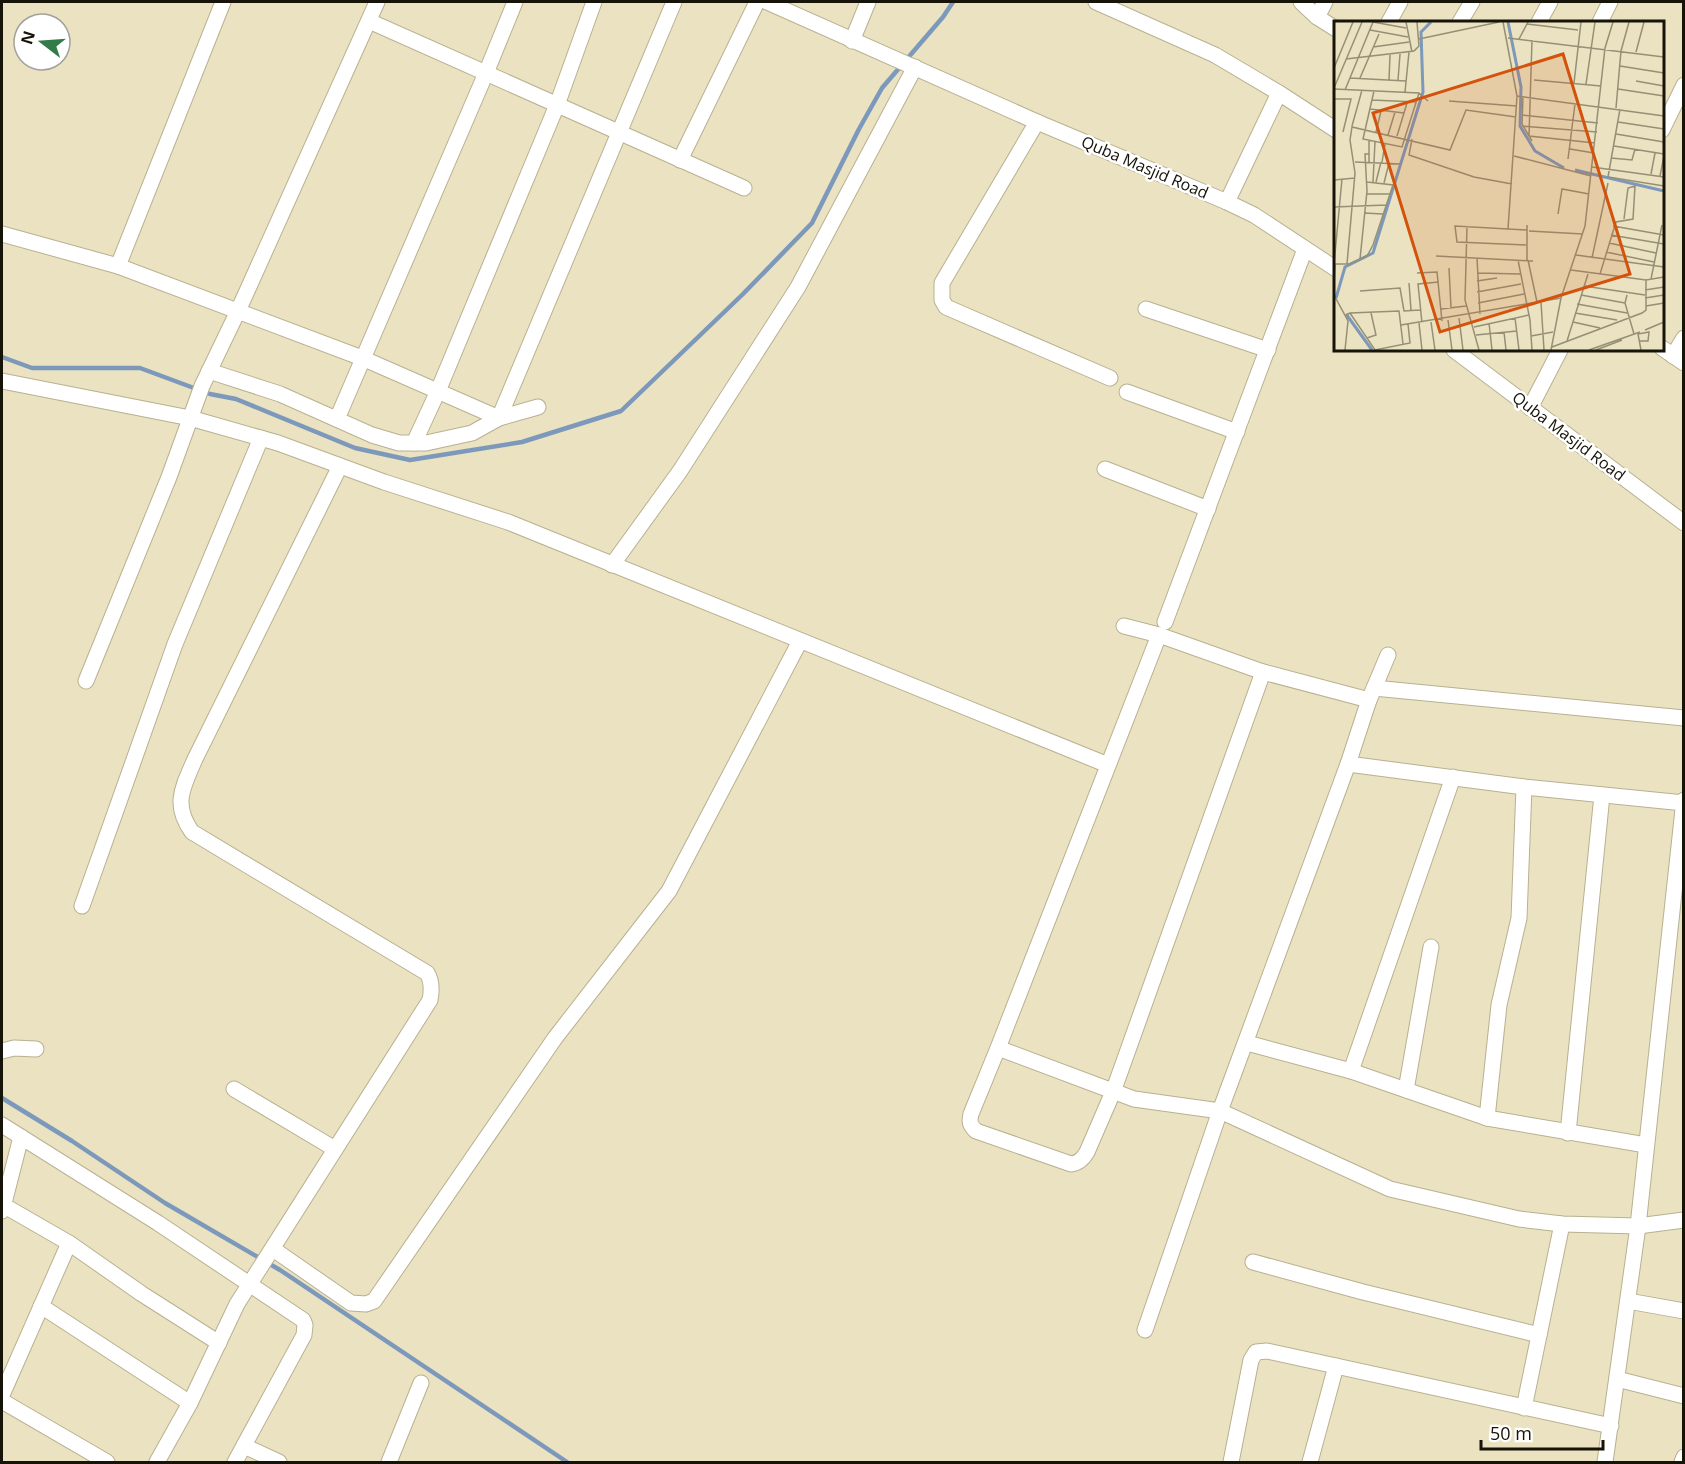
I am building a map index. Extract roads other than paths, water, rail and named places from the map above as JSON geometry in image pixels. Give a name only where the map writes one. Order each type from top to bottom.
[{"type":"street","points":[[118,266],[223,2]]},
{"type":"street","points":[[86,681],[169,477],[199,393],[378,2]]},
{"type":"street","points":[[337,419],[515,2]]},
{"type":"street","points":[[414,443],[557,105],[594,2]]},
{"type":"street","points":[[499,418],[674,2]]},
{"type":"street","points":[[680,160],[757,2]]},
{"type":"street","name":"Quba Masjid Road","points":[[767,2],[1037,122],[1227,202],[1254,215],[1334,269]]},
{"type":"street","points":[[852,41],[868,2]]},
{"type":"street","points":[[1096,2],[1215,55],[1334,129]]},
{"type":"street","points":[[1301,2],[1334,28]]},
{"type":"street","points":[[1317,17],[1325,2]]},
{"type":"street","points":[[1390,21],[1400,2]]},
{"type":"street","points":[[1461,21],[1472,2]]},
{"type":"street","points":[[1540,21],[1550,2]]},
{"type":"street","points":[[1600,21],[1610,2]]},
{"type":"street","points":[[369,21],[744,188]]},
{"type":"street","points":[[612,565],[680,471],[798,287],[915,67]]},
{"type":"street","points":[[1664,126],[1683,85]]},
{"type":"street","points":[[1227,202],[1279,93]]},
{"type":"street","points":[[1037,122],[942,283],[942,300],[946,307],[1110,378]]},
{"type":"street","points":[[2,234],[118,266],[362,358],[499,418]]},
{"type":"street","points":[[1263,672],[1113,1092],[1087,1152],[1077,1163],[1071,1164],[976,1131],[969,1121],[970,1114],[1162,628],[1305,249]]},
{"type":"street","points":[[1146,309],[1268,350]]},
{"type":"street","points":[[1673,356],[1683,338]]},
{"type":"street","name":"Quba Masjid Road","points":[[1455,351],[1683,523]]},
{"type":"street","points":[[1530,408],[1559,351]]},
{"type":"street","points":[[209,370],[280,394],[372,435],[399,443],[426,443],[472,433],[499,418],[538,406]]},
{"type":"street","points":[[2,381],[190,418],[261,438],[508,522],[1108,765]]},
{"type":"street","points":[[1127,392],[1237,432]]},
{"type":"street","points":[[82,906],[175,644],[261,438]]},
{"type":"street","points":[[157,1462],[190,1403],[237,1304],[430,1000],[430,978],[427,973],[192,832],[183,819],[180,804],[183,786],[195,759],[340,466]]},
{"type":"street","points":[[1105,468],[1208,508]]},
{"type":"street","points":[[1124,626],[1162,628],[1263,672],[1371,694],[1683,718]]},
{"type":"street","points":[[272,1251],[351,1303],[366,1304],[374,1301],[555,1038],[669,891],[800,640]]},
{"type":"street","points":[[1145,1330],[1220,1111],[1247,1043],[1371,694],[1388,655]]},
{"type":"street","points":[[1348,764],[1524,788],[1683,802],[1638,1226],[1605,1462]]},
{"type":"street","points":[[1351,1071],[1453,777]]},
{"type":"street","points":[[1487,1118],[1499,1005],[1519,918],[1524,788]]},
{"type":"street","points":[[1568,1133],[1602,795]]},
{"type":"street","points":[[1406,1090],[1431,946]]},
{"type":"street","points":[[1247,1043],[1351,1071],[1487,1118],[1646,1145]]},
{"type":"street","points":[[2,1052],[14,1048],[36,1049]]},
{"type":"street","points":[[998,1048],[1134,1098],[1220,1111],[1390,1189],[1519,1219],[1562,1224],[1638,1226],[1683,1220]]},
{"type":"street","points":[[234,1089],[335,1149]]},
{"type":"street","points":[[2,1125],[254,1279],[300,1317],[305,1330],[236,1462]]},
{"type":"street","points":[[21,1137],[2,1208],[69,1243],[142,1294],[219,1343]]},
{"type":"street","points":[[1524,1408],[1562,1224]]},
{"type":"street","points":[[2,1395],[69,1243]]},
{"type":"street","points":[[1253,1262],[1363,1292],[1539,1335]]},
{"type":"street","points":[[1628,1300],[1683,1311]]},
{"type":"street","points":[[41,1306],[190,1403]]},
{"type":"street","points":[[1231,1462],[1251,1360],[1256,1352],[1267,1351],[1611,1426]]},
{"type":"street","points":[[1310,1462],[1336,1366]]},
{"type":"street","points":[[1617,1379],[1683,1396]]},
{"type":"street","points":[[389,1462],[421,1383]]},
{"type":"street","points":[[2,1401],[108,1462]]},
{"type":"street","points":[[244,1446],[279,1462]]},
{"type":"street","points":[[1682,1462],[1683,1457]]},
{"type":"waterway","points":[[2,357],[32,368],[140,368],[210,394],[236,399],[355,448],[410,460],[522,442],[621,411],[743,294],[812,223],[882,88],[943,17],[953,2]]},
{"type":"waterway","points":[[2,1098],[165,1203],[280,1270],[567,1462]]}]
